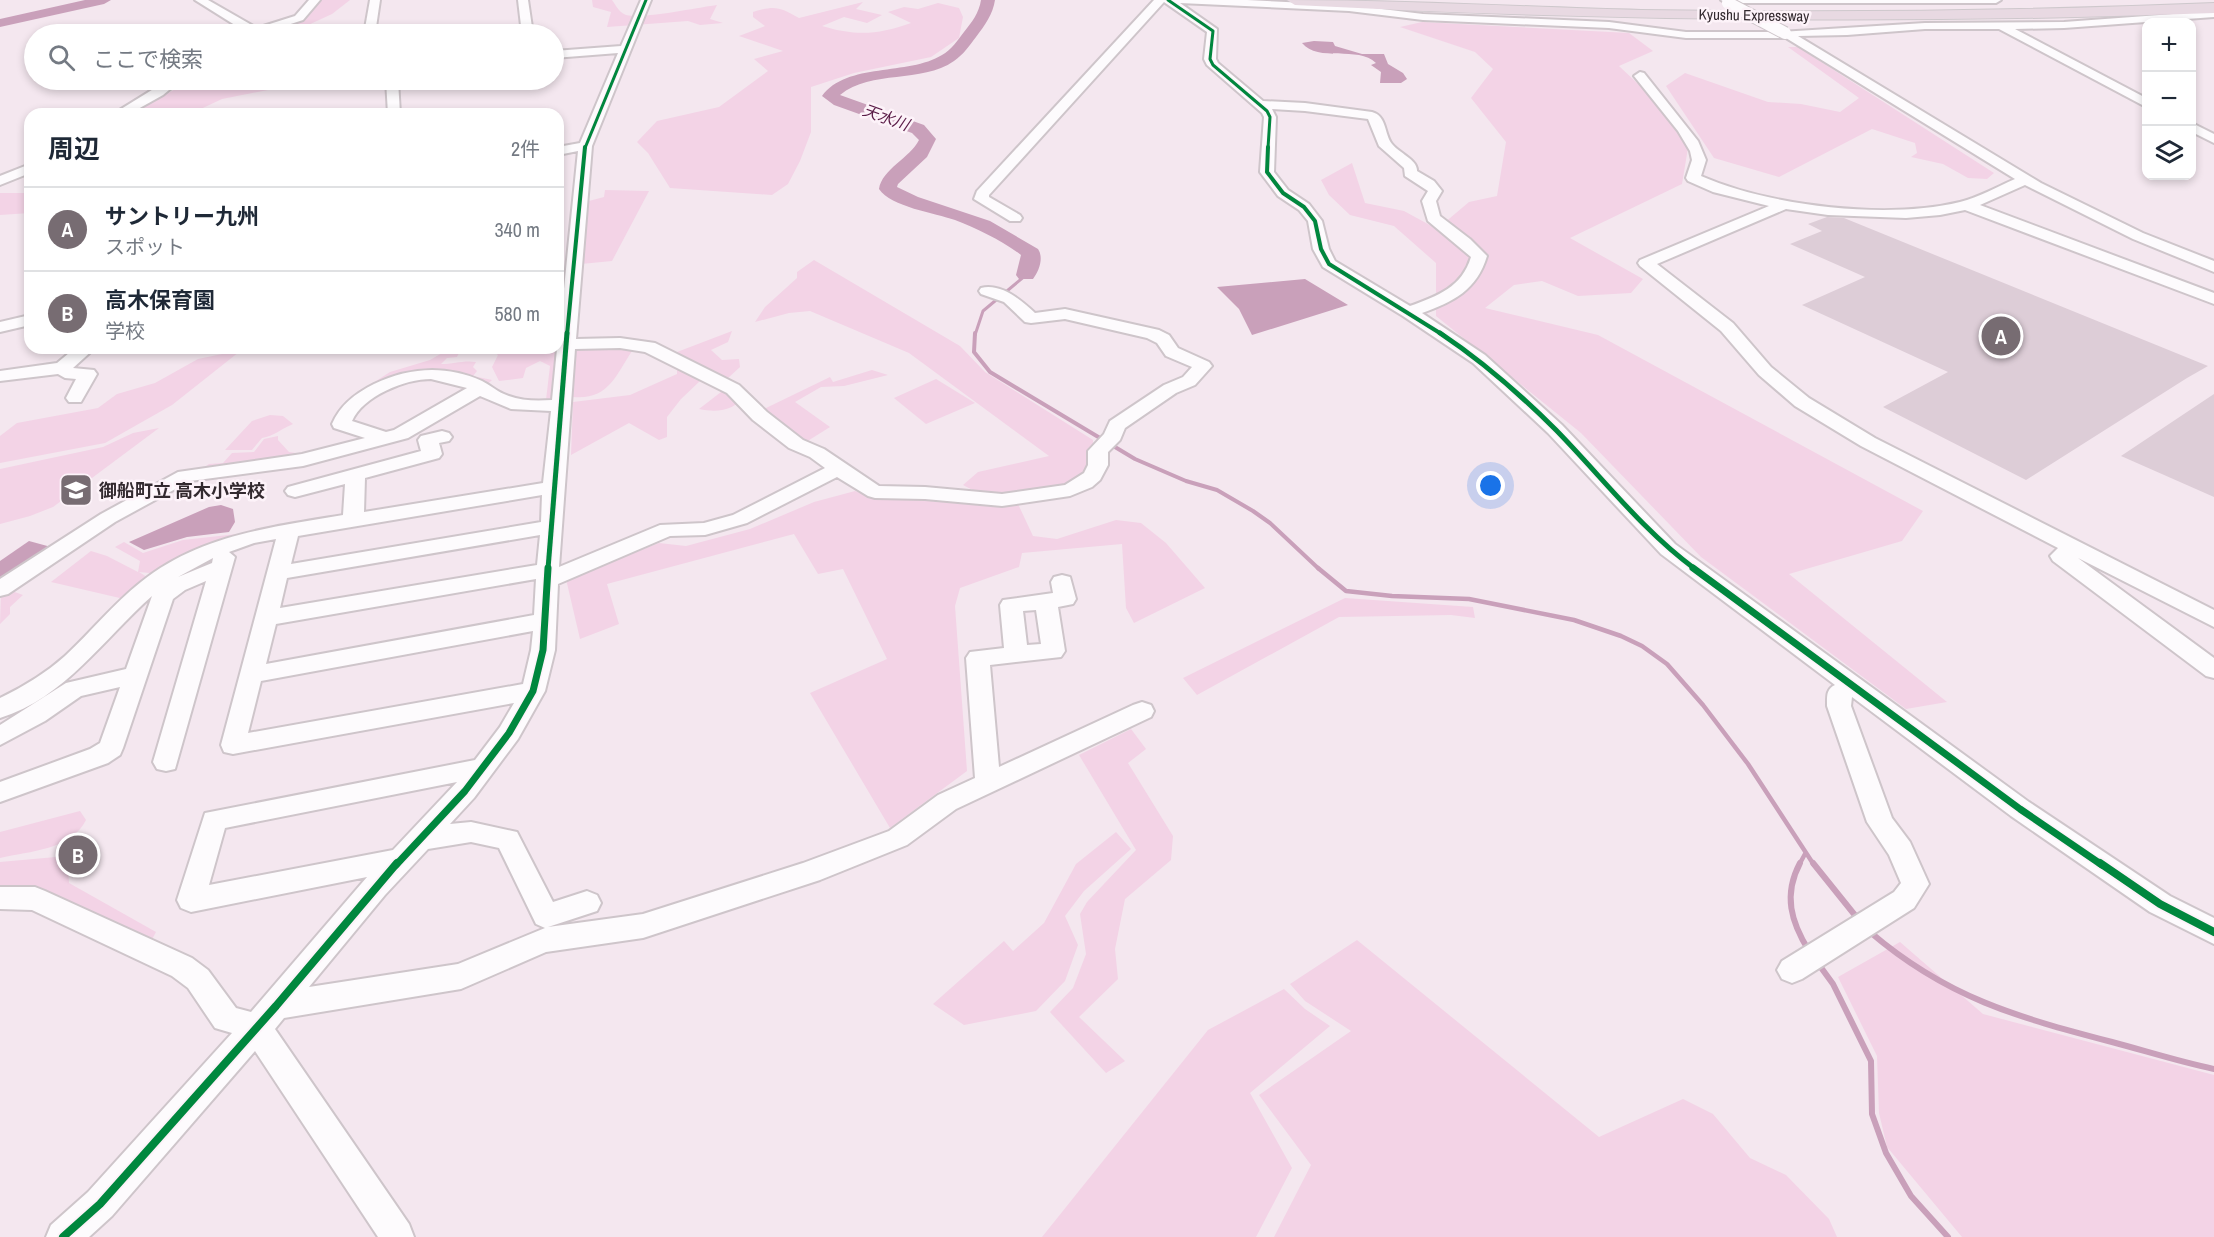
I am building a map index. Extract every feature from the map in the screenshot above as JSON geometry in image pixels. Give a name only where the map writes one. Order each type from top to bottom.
[{"type":"highway","name":"Kyushu Expressway","points":[[1295,0],[1541,11],[1782,16],[2214,10]]},
{"type":"highway","name":"Kyushu Expressway","points":[[1389,0],[1573,8],[1777,11],[2060,8],[2214,3]]},
{"type":"street","points":[[200,0],[239,24]]},
{"type":"street","points":[[281,24],[299,18],[315,0]]},
{"type":"street","points":[[371,24],[375,0]]},
{"type":"street","points":[[524,0],[527,24]]},
{"type":"street","points":[[564,327],[585,146],[646,0]]},
{"type":"street","points":[[1015,218],[981,199],[982,194],[1160,0]]},
{"type":"street","points":[[1168,0],[1213,31],[1210,59],[1213,65],[1263,105],[1269,117],[1267,172],[1283,193],[1304,207],[1315,220],[1321,249],[1329,264],[1409,312],[1488,367],[1555,429],[1668,549],[2020,809],[2160,904],[2214,932]]},
{"type":"street","points":[[1177,0],[1349,8],[1423,17],[1609,25],[1686,35],[1847,32],[1925,26],[2064,25],[2214,10]]},
{"type":"street","points":[[1726,1],[1996,0]]},
{"type":"street","points":[[1726,1],[1786,34],[2026,180],[2138,236],[2214,267]]},
{"type":"street","points":[[2002,26],[2142,101]]},
{"type":"street","points":[[564,53],[625,49]]},
{"type":"street","points":[[1640,76],[1675,118],[1698,153],[1700,163],[1693,178],[1718,189],[1786,204],[1852,211],[1916,213],[1966,205],[2026,180]]},
{"type":"street","points":[[130,108],[162,90]]},
{"type":"street","points":[[391,90],[393,108]]},
{"type":"street","points":[[1263,105],[1305,107],[1372,116],[1378,121],[1382,140],[1391,151],[1411,167],[1410,173],[1429,184],[1435,191],[1429,201],[1433,218],[1466,242],[1479,256],[1477,270],[1465,286],[1444,299],[1409,312]]},
{"type":"street","points":[[2196,127],[2214,126]]},
{"type":"street","points":[[2196,129],[2214,139]]},
{"type":"street","points":[[564,150],[585,146]]},
{"type":"street","points":[[0,167],[24,161]]},
{"type":"street","points":[[0,181],[24,171]]},
{"type":"street","points":[[1786,204],[1646,263],[1727,327],[1765,371],[1802,402],[1868,442],[2214,620]]},
{"type":"street","points":[[1966,205],[2214,298]]},
{"type":"street","points":[[564,344],[620,343],[649,347],[669,356],[734,389],[760,416],[796,444],[817,453],[875,492],[925,493],[1002,500],[1070,490],[1084,483],[1093,476],[1098,465],[1098,451],[1113,436],[1117,425],[1170,389],[1189,381],[1203,366],[1172,352],[1164,339],[1153,333],[1065,314],[1031,318],[1010,299],[987,291]]},
{"type":"street","points":[[0,327],[24,321]]},
{"type":"street","points":[[0,376],[62,368],[79,354]]},
{"type":"street","points":[[63,1237],[100,1204],[267,1017],[402,859],[465,791],[509,733],[533,691],[543,650],[553,487],[562,405],[562,354]]},
{"type":"street","points":[[62,368],[71,374],[88,374],[75,398]]},
{"type":"street","points":[[386,438],[348,428],[341,424],[342,418],[356,403],[376,390],[399,378],[415,374],[428,373],[476,385],[504,403],[535,407],[562,405]]},
{"type":"street","points":[[0,589],[108,518],[185,476],[303,460],[400,434],[466,393],[482,389]]},
{"type":"street","points":[[295,491],[432,454],[428,440],[442,437]]},
{"type":"street","points":[[267,618],[547,575],[667,530],[705,529],[740,519],[838,469]]},
{"type":"street","points":[[353,520],[355,475]]},
{"type":"street","points":[[0,709],[21,699],[83,653],[112,620],[160,579],[188,561],[228,544],[251,537],[553,487]]},
{"type":"street","points":[[278,573],[550,527]]},
{"type":"street","points":[[289,531],[233,745],[533,691]]},
{"type":"street","points":[[166,762],[228,544]]},
{"type":"street","points":[[2072,546],[2061,556],[2214,670]]},
{"type":"street","points":[[0,792],[99,756],[111,748],[163,596],[177,585],[221,567]]},
{"type":"street","points":[[1016,654],[1011,605],[1065,599],[1062,582]]},
{"type":"street","points":[[988,782],[978,658],[1053,651],[1046,601]]},
{"type":"street","points":[[252,675],[545,621]]},
{"type":"street","points":[[0,736],[36,715],[74,688],[136,675]]},
{"type":"street","points":[[1792,970],[1904,900],[1915,884],[1900,850],[1880,822],[1839,706],[1839,693],[1854,686]]},
{"type":"street","points":[[0,898],[35,899],[173,962],[198,979],[226,1018],[267,1017],[461,975],[543,940],[644,926],[810,872],[898,838],[947,802],[1142,711]]},
{"type":"street","points":[[402,859],[191,900],[214,820],[482,768]]},
{"type":"street","points":[[420,839],[471,832],[508,839],[546,916],[586,903]]},
{"type":"street","points":[[267,1017],[397,1236]]},
{"type":"shaded area","points":[[319,0],[350,0],[332,14],[310,24],[288,24],[301,20]]},
{"type":"shaded area","points":[[592,0],[612,0],[620,12],[630,16],[654,15],[717,5],[710,19],[723,23],[700,25],[688,21],[607,27],[611,12],[593,7]]},
{"type":"shaded area","points":[[863,2],[856,9],[882,15],[867,23],[844,17],[822,26],[856,33],[888,30],[911,23],[888,12],[904,7],[918,9],[938,3],[959,8],[963,17],[959,38],[931,57],[854,73],[811,87],[811,132],[788,184],[772,195],[670,188],[648,153],[637,142],[657,121],[719,107],[768,71],[754,59],[783,51],[739,36],[765,26],[753,17],[753,12],[777,8],[799,18]]},
{"type":"shaded area","points":[[1422,22],[1629,33],[1653,51],[1619,66],[1653,98],[1688,148],[1682,184],[1570,238],[1643,279],[1631,293],[1578,296],[1542,281],[1514,285],[1485,308],[1598,335],[1923,511],[1902,541],[1789,574],[1947,702],[1906,709],[1701,557],[1581,433],[1436,316],[1436,263],[1394,226],[1350,215],[1329,195],[1321,180],[1352,163],[1365,203],[1404,211],[1437,229],[1469,202],[1497,196],[1506,142],[1471,98],[1493,69],[1475,52],[1400,27]]},
{"type":"shaded area","points":[[1333,42],[1335,46],[1362,54],[1384,54],[1388,64],[1403,73],[1407,79],[1401,83],[1380,83],[1381,72],[1371,65],[1376,63],[1359,55],[1318,52],[1302,43]]},
{"type":"shaded area","points":[[1788,47],[1798,47],[1994,173],[1987,179],[1968,178],[1943,164],[1911,157],[1917,153],[1915,143],[1872,129],[1779,177],[1714,158],[1666,86],[1685,73],[1768,102],[1801,104],[1840,112],[1859,98]]},
{"type":"shaded area","points":[[174,90],[268,90],[222,99],[203,108],[142,108]]},
{"type":"shaded area","points":[[605,190],[649,191],[612,261],[581,264],[585,202],[604,197]]},
{"type":"shaded area","points":[[0,193],[24,193],[24,213],[0,215]]},
{"type":"shaded area","points":[[814,260],[960,346],[985,372],[1093,440],[1093,472],[1068,487],[1029,495],[982,495],[963,485],[978,472],[1049,456],[909,353],[810,311],[789,313],[755,322],[765,307],[797,278],[797,272]]},
{"type":"shaded area","points":[[1305,279],[1348,305],[1252,335],[1239,309],[1217,287]]},
{"type":"shaded area","points":[[732,331],[728,342],[711,350],[722,360],[739,359],[740,367],[728,378],[745,393],[737,404],[713,411],[699,409],[725,389],[701,380],[681,399],[667,417],[667,437],[659,440],[629,423],[571,455],[573,402],[630,395],[677,374],[677,352]]},
{"type":"shaded area","points":[[616,345],[626,346],[632,351],[615,378],[603,391],[595,395],[573,397],[576,350],[597,350]]},
{"type":"shaded area","points":[[222,354],[236,354],[172,405],[105,443],[0,463],[0,436],[17,423],[98,408],[117,394],[155,383],[198,359]]},
{"type":"shaded area","points":[[440,354],[458,354],[457,357],[447,358],[441,364],[476,362],[473,367],[477,371],[473,376],[492,380],[484,387],[428,370],[379,386],[373,383],[390,372],[430,360]]},
{"type":"shaded area","points":[[561,354],[552,402],[546,400],[550,366],[540,361],[526,368],[523,378],[499,381],[492,367],[498,355]]},
{"type":"shaded area","points":[[872,370],[888,375],[844,386],[821,387],[795,402],[830,427],[806,442],[764,409],[830,377],[833,382]]},
{"type":"shaded area","points":[[936,379],[975,403],[926,424],[894,398]]},
{"type":"shaded area","points":[[270,415],[283,416],[293,424],[262,438],[252,450],[225,450],[252,421]]},
{"type":"shaded area","points":[[159,428],[53,507],[0,524],[0,469],[103,447],[133,433]]},
{"type":"shaded area","points":[[278,436],[278,440],[289,452],[296,453],[297,459],[202,469],[209,464],[223,463],[232,453],[254,452],[264,439]]},
{"type":"shaded area","points":[[855,491],[880,500],[924,499],[1018,504],[1033,536],[1057,539],[1116,520],[1141,523],[1166,543],[1205,588],[1134,623],[1126,608],[1122,544],[1022,553],[1019,567],[960,588],[955,606],[967,771],[890,828],[810,693],[887,659],[843,569],[818,574],[794,534],[607,584],[619,624],[580,639],[566,579],[659,543],[686,546],[750,529],[814,502]]},
{"type":"shaded area","points":[[221,505],[233,509],[235,522],[229,532],[187,537],[144,550],[129,542],[209,507]]},
{"type":"shaded area","points":[[237,534],[160,574],[139,572],[150,579],[124,599],[51,582],[91,551],[107,556],[138,572],[140,561],[115,547],[124,542],[143,553],[183,540]]},
{"type":"shaded area","points":[[29,541],[51,547],[0,579],[0,561]]},
{"type":"shaded area","points":[[1,591],[12,591],[23,595],[10,607],[10,614],[0,624]]},
{"type":"shaded area","points":[[1345,598],[1473,607],[1475,618],[1451,615],[1339,617],[1197,695],[1183,678]]},
{"type":"shaded area","points":[[1131,729],[1146,749],[1128,763],[1173,836],[1171,860],[1125,899],[1115,949],[1118,979],[1079,1017],[1125,1061],[1106,1073],[1050,1012],[1073,988],[1086,954],[1080,914],[1087,902],[1136,850],[1079,755]]},
{"type":"shaded area","points":[[80,811],[86,820],[70,838],[49,848],[0,858],[0,832]]},
{"type":"shaded area","points":[[1116,832],[1131,849],[1084,891],[1065,916],[1078,945],[1065,981],[1036,1011],[964,1025],[933,1004],[1004,941],[1013,951],[1044,923],[1076,864]]},
{"type":"shaded area","points":[[67,856],[69,883],[156,932],[150,943],[0,896],[0,862]]},
{"type":"shaded area","points":[[1357,940],[1599,1137],[1683,1099],[1713,1114],[1750,1158],[1786,1175],[1829,1219],[1837,1237],[1274,1237],[1311,1165],[1259,1095],[1351,1031],[1305,1001],[1290,984]]},
{"type":"shaded area","points":[[1900,942],[1983,1014],[2214,1075],[2214,1237],[1962,1237],[1887,1147],[1879,1113],[1877,1056],[1838,977]]},
{"type":"shaded area","points":[[1284,989],[1305,1009],[1330,1026],[1250,1093],[1292,1168],[1256,1237],[1042,1237],[1208,1030]]},
{"type":"building","points":[[1827,217],[1844,218],[2208,366],[2026,480],[1883,407],[1948,372],[1802,305],[1865,277],[1790,244],[1822,231],[1808,224]]},
{"type":"building","points":[[2214,394],[2214,497],[2121,456]]},
{"type":"waterway","points":[[0,23],[104,0]]},
{"type":"waterway","name":"天水川","points":[[988,0],[980,21],[954,54],[947,59],[918,69],[854,81],[841,87],[830,96],[840,102],[918,129],[928,139],[921,153],[889,182],[888,189],[912,201],[973,221],[1013,241],[1031,253],[1026,275]]},
{"type":"waterway","points":[[975,335],[983,311],[1026,275]]},
{"type":"waterway","points":[[975,333],[974,352],[990,372],[1135,459],[1186,481],[1217,490],[1253,511],[1270,523],[1319,569]]},
{"type":"waterway","points":[[1318,568],[1346,591],[1392,596],[1469,599],[1574,620],[1621,636],[1642,646],[1667,664],[1703,705],[1748,764],[1814,865]]},
{"type":"waterway","points":[[1800,864],[1805,854]]},
{"type":"waterway","points":[[1813,863],[1858,919]]},
{"type":"waterway","points":[[1800,864],[1792,886],[1791,908],[1798,930],[1809,951]]},
{"type":"waterway","points":[[1870,932],[1927,974],[1955,989],[2014,1014],[2214,1069]]},
{"type":"waterway","points":[[1817,962],[1833,984],[1871,1061],[1872,1114],[1886,1153],[1911,1196],[1948,1237]]},
{"type":"cycle path","points":[[63,1237],[100,1204],[276,1006],[375,887],[465,791],[509,733],[533,691],[543,650],[553,487],[585,146],[646,0]]},
{"type":"cycle path","points":[[1168,0],[1213,31],[1210,59],[1213,65],[1267,111],[1270,117],[1267,172],[1283,193],[1304,207],[1315,221],[1321,249],[1329,264],[1409,312],[1479,359],[1555,429],[1668,549],[2020,809],[2160,904],[2214,932]]},
{"type":"place","name":"サントリー九州","points":[[2001,336]]},
{"type":"place","name":"御船町立 高木小学校","points":[[76,490]]},
{"type":"place","name":"高木保育園","points":[[78,855]]}]
